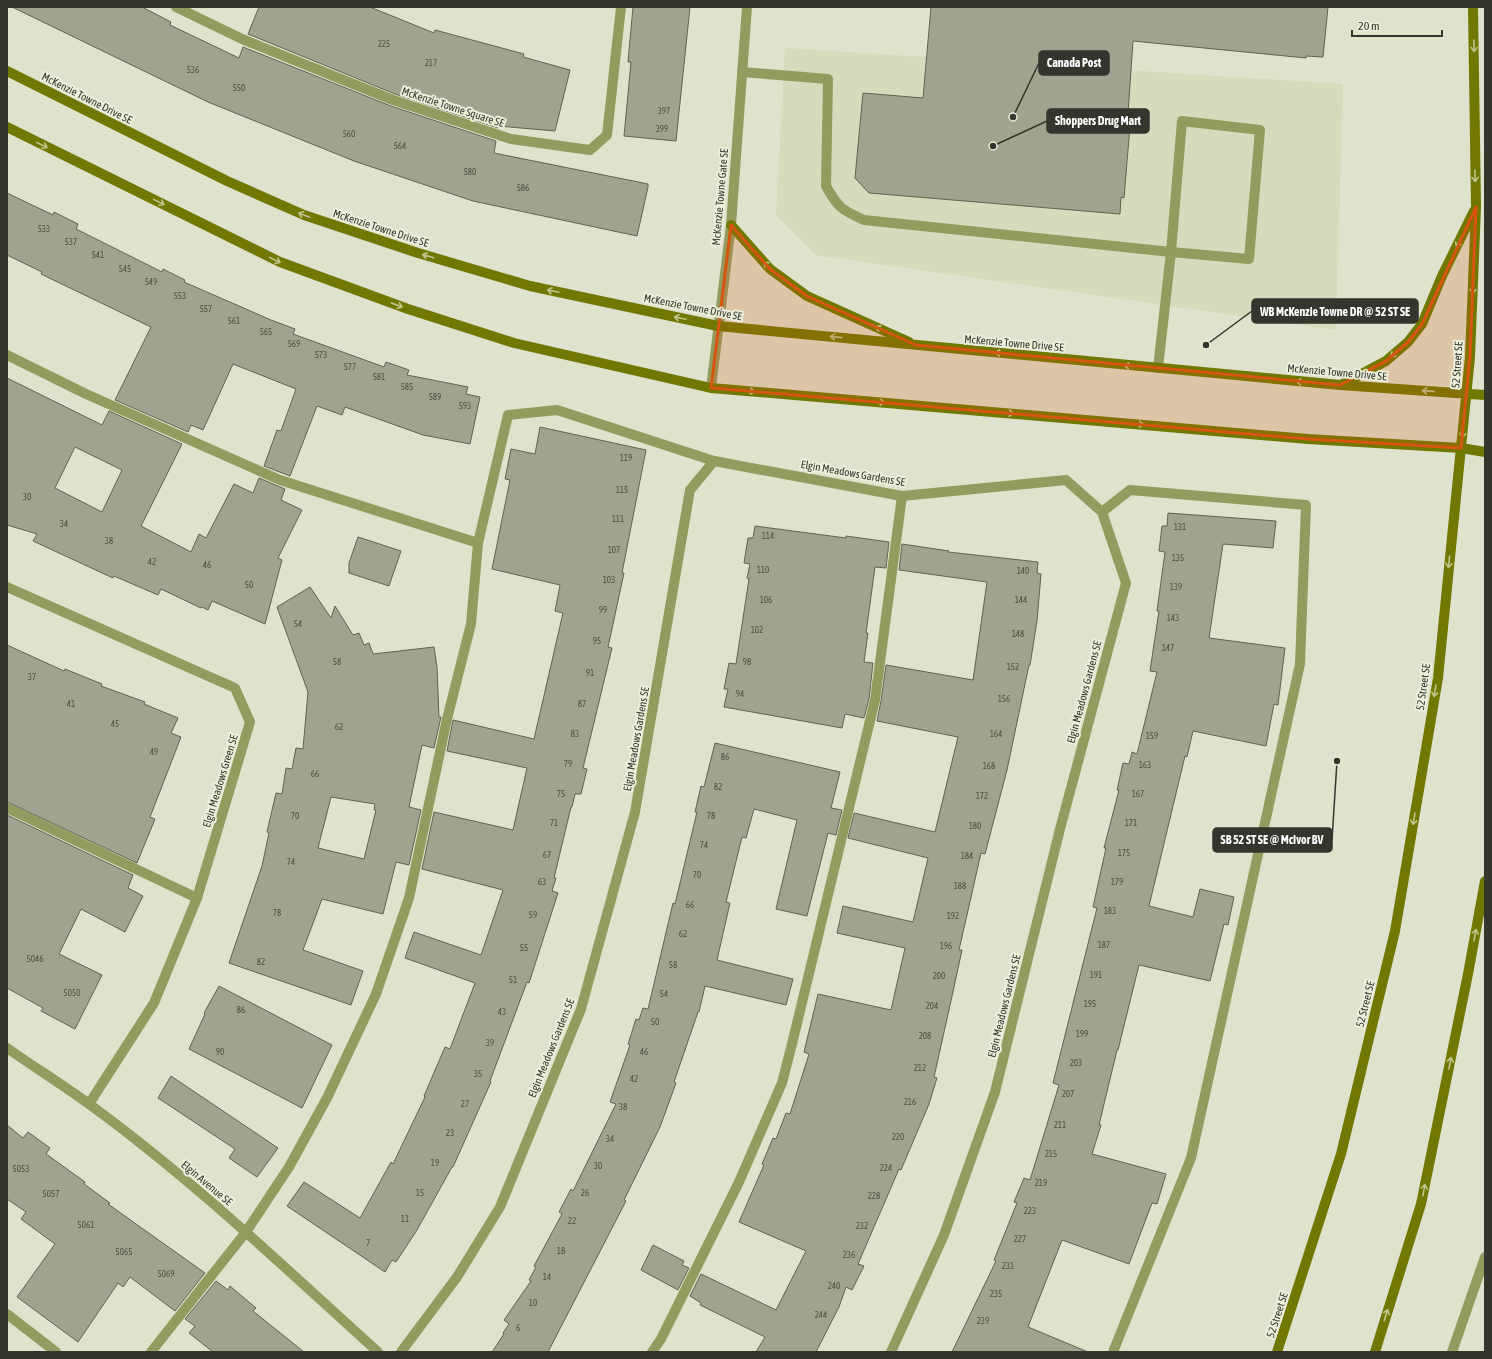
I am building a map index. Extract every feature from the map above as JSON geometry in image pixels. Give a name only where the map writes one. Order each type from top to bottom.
[{"type":"street","name":"McKenzie Towne Square SE","points":[[176,7],[242,39],[393,100],[511,139],[590,150],[607,135],[621,7]]},
{"type":"street","name":"McKenzie Towne Gate SE","points":[[711,388],[731,225],[747,7]]},
{"type":"street","name":"52 Street SE","points":[[1277,1352],[1341,1154],[1395,931],[1438,678],[1470,357],[1476,207],[1473,7]]},
{"type":"street","name":"McKenzie Towne Drive SE","points":[[7,71],[227,181],[304,215],[418,253],[530,286],[718,326],[916,346],[1340,385],[1485,395]]},
{"type":"street","points":[[742,72],[828,79],[826,186],[833,199],[844,211],[864,220],[1171,252],[1249,259],[1260,130],[1182,121],[1171,252],[1158,368]]},
{"type":"street","points":[[7,127],[273,259],[302,270],[408,309],[514,343],[711,388],[1308,439],[1461,448],[1485,452]]},
{"type":"street","points":[[1340,385],[1386,361],[1408,342],[1422,324],[1442,276],[1476,207]]},
{"type":"street","points":[[731,225],[770,269],[807,296],[916,346]]},
{"type":"street","points":[[7,356],[86,394],[280,480],[478,543]]},
{"type":"street","points":[[151,1352],[246,1232],[289,1167],[327,1098],[376,994],[409,898],[446,719],[471,624],[478,543],[508,416],[557,410],[714,461]]},
{"type":"street","name":"Elgin Meadows Gardens SE","points":[[401,1352],[457,1276],[500,1206],[581,1009],[635,812],[690,490],[714,461],[902,496],[1066,480],[1102,512],[1126,583],[1060,829],[995,1092],[944,1235],[891,1352]]},
{"type":"street","points":[[1102,512],[1130,490],[1306,505],[1300,664],[1191,1158],[1113,1352]]},
{"type":"street","points":[[652,1352],[661,1339],[739,1182],[782,1083],[875,700],[902,496]]},
{"type":"street","name":"Elgin Meadows Green SE","points":[[7,587],[234,688],[250,722],[197,898],[154,1003],[89,1104]]},
{"type":"street","points":[[7,808],[197,898]]},
{"type":"street","points":[[1375,1352],[1421,1204],[1468,974],[1485,881]]},
{"type":"street","name":"Elgin Avenue SE","points":[[7,1048],[89,1104],[179,1175],[246,1232],[378,1352]]},
{"type":"street","points":[[1452,1352],[1483,1271],[1485,1257]]},
{"type":"street","points":[[7,1314],[56,1352]]},
{"type":"highlighted area","points":[[1476,207],[1470,357],[1461,448],[1308,439],[711,388],[731,225],[770,269],[807,296],[916,345],[1340,385],[1386,361],[1408,342],[1422,324]]},
{"type":"shaded area","points":[[785,48],[1343,84],[1336,330],[816,255],[776,215]]},
{"type":"building","points":[[12,7],[142,7],[171,22],[170,25],[239,58],[243,47],[391,106],[496,141],[494,153],[648,184],[637,236],[473,201],[354,161],[208,102]]},
{"type":"building","points":[[259,7],[370,7],[434,33],[435,30],[524,54],[523,57],[570,70],[555,131],[498,126],[498,128],[395,94],[248,34]]},
{"type":"building","points":[[633,7],[690,7],[676,141],[624,136],[631,62],[628,62]]},
{"type":"building","points":[[931,7],[1328,7],[1323,57],[1306,56],[1306,58],[1133,41],[1128,114],[1131,114],[1124,198],[1121,197],[1120,214],[869,193],[855,178],[863,93],[923,98]]},
{"type":"building","points":[[7,193],[53,215],[54,212],[78,224],[76,229],[162,272],[163,269],[185,280],[184,282],[295,329],[293,334],[384,367],[386,362],[409,370],[407,375],[468,387],[466,394],[480,397],[470,444],[423,435],[345,407],[342,415],[317,406],[290,476],[264,466],[277,430],[281,431],[296,389],[233,364],[203,430],[191,425],[188,432],[115,400],[151,327],[41,274],[42,272],[7,255]]},
{"type":"building","points":[[7,378],[102,425],[109,411],[182,444],[141,526],[191,552],[199,534],[206,538],[234,484],[253,493],[259,478],[285,489],[281,500],[302,510],[278,558],[282,560],[265,624],[212,601],[208,610],[161,589],[158,595],[114,576],[113,578],[33,541],[37,534],[7,525]],"holes":[[[75,447],[122,470],[102,512],[55,488]]]},
{"type":"building","points":[[540,427],[646,450],[622,573],[624,573],[608,647],[612,648],[583,768],[587,769],[581,794],[575,794],[554,878],[556,878],[552,891],[558,893],[529,983],[527,982],[490,1081],[491,1082],[453,1167],[417,1230],[396,1262],[392,1260],[385,1272],[287,1206],[304,1182],[360,1218],[391,1162],[393,1164],[425,1097],[424,1096],[445,1047],[450,1049],[475,983],[405,958],[414,932],[481,955],[503,890],[422,869],[434,812],[513,830],[527,768],[447,751],[453,720],[534,739],[563,613],[555,611],[560,585],[492,569],[510,480],[505,479],[511,449],[535,454]]},
{"type":"building","points":[[1168,513],[1276,521],[1273,548],[1223,544],[1209,638],[1285,648],[1278,705],[1274,704],[1266,746],[1193,731],[1187,757],[1185,756],[1149,906],[1193,917],[1200,889],[1234,897],[1228,925],[1224,924],[1210,981],[1139,965],[1099,1125],[1101,1125],[1092,1154],[1166,1174],[1157,1204],[1152,1203],[1129,1264],[1062,1240],[1028,1327],[1088,1352],[952,1352],[996,1261],[994,1260],[1017,1203],[1014,1202],[1024,1178],[1030,1180],[1059,1085],[1053,1083],[1097,908],[1093,907],[1106,848],[1104,848],[1119,790],[1117,790],[1123,763],[1129,764],[1132,752],[1137,754],[1157,672],[1150,671],[1159,611],[1157,611],[1165,552],[1159,551],[1162,526],[1167,526]]},
{"type":"building","points":[[755,526],[889,542],[886,568],[875,567],[866,633],[868,633],[864,662],[873,663],[869,699],[864,718],[845,714],[842,728],[724,707],[728,689],[724,689],[729,663],[736,664],[749,579],[747,578],[750,564],[744,563],[748,538],[753,538]]},
{"type":"building","points":[[358,537],[401,551],[389,586],[349,573],[349,563]]},
{"type":"building","points":[[902,544],[949,551],[948,552],[1038,562],[1037,573],[1041,574],[1037,621],[1030,665],[1007,770],[985,854],[981,853],[959,950],[962,950],[934,1077],[937,1078],[929,1104],[858,1264],[864,1266],[852,1290],[846,1287],[839,1307],[816,1352],[756,1352],[765,1337],[700,1305],[701,1303],[690,1296],[701,1274],[776,1310],[806,1251],[739,1222],[764,1165],[762,1164],[773,1138],[776,1139],[786,1113],[790,1114],[809,1054],[804,1052],[818,994],[891,1010],[905,948],[837,933],[843,906],[913,922],[928,858],[848,838],[854,813],[935,832],[958,737],[877,721],[886,665],[973,680],[987,582],[899,570]]},
{"type":"building","points":[[310,587],[331,618],[335,606],[353,635],[359,633],[364,645],[369,643],[373,654],[434,647],[437,667],[439,717],[441,717],[434,748],[422,745],[409,807],[421,810],[409,865],[396,862],[383,914],[322,899],[303,950],[363,971],[351,1005],[229,963],[262,866],[269,833],[267,832],[276,793],[282,794],[286,768],[292,769],[296,748],[303,749],[308,692],[277,607]],"holes":[[[331,797],[375,804],[374,810],[376,810],[364,859],[318,848]]]},
{"type":"building","points":[[7,645],[64,671],[65,669],[102,684],[101,686],[145,702],[144,704],[178,718],[171,733],[181,737],[150,817],[155,819],[137,863],[7,802]]},
{"type":"building","points":[[715,743],[840,772],[831,808],[842,810],[836,835],[828,833],[807,916],[776,909],[797,820],[754,809],[746,838],[742,837],[726,902],[730,903],[717,960],[793,979],[786,1005],[705,986],[699,1012],[660,1127],[624,1200],[626,1201],[548,1352],[492,1352],[509,1324],[504,1320],[531,1281],[529,1280],[536,1267],[534,1266],[562,1214],[559,1212],[571,1189],[573,1191],[616,1104],[610,1102],[630,1045],[628,1044],[636,1019],[639,1020],[643,1008],[648,1009],[673,903],[675,904],[697,812],[695,812],[701,786],[704,787]]},
{"type":"building","points":[[7,815],[133,875],[128,888],[143,896],[125,932],[81,909],[59,954],[102,975],[75,1029],[41,1011],[43,1008],[7,988]]},
{"type":"building","points":[[219,986],[332,1045],[302,1108],[189,1049],[205,1014],[204,1013]]},
{"type":"building","points":[[171,1076],[278,1148],[257,1177],[229,1158],[235,1149],[158,1098]]},
{"type":"building","points":[[7,1125],[23,1138],[28,1132],[50,1148],[46,1154],[85,1182],[84,1184],[110,1203],[108,1204],[205,1273],[175,1311],[130,1277],[123,1287],[118,1283],[78,1342],[17,1297],[55,1244],[21,1219],[26,1212],[7,1199]]},
{"type":"building","points":[[653,1245],[684,1261],[682,1265],[689,1268],[678,1290],[641,1270]]},
{"type":"building","points":[[216,1281],[228,1290],[230,1286],[256,1308],[253,1311],[304,1352],[213,1352],[189,1333],[195,1326],[185,1319]]},
{"type":"place","name":"Canada Post","points":[[1013,117]]},
{"type":"place","name":"Shoppers Drug Mart","points":[[993,146]]},
{"type":"place","name":"WB McKenzie Towne DR @ 52 ST SE","points":[[1206,345]]},
{"type":"place","name":"SB 52 ST SE @ McIvor BV","points":[[1337,761]]}]
